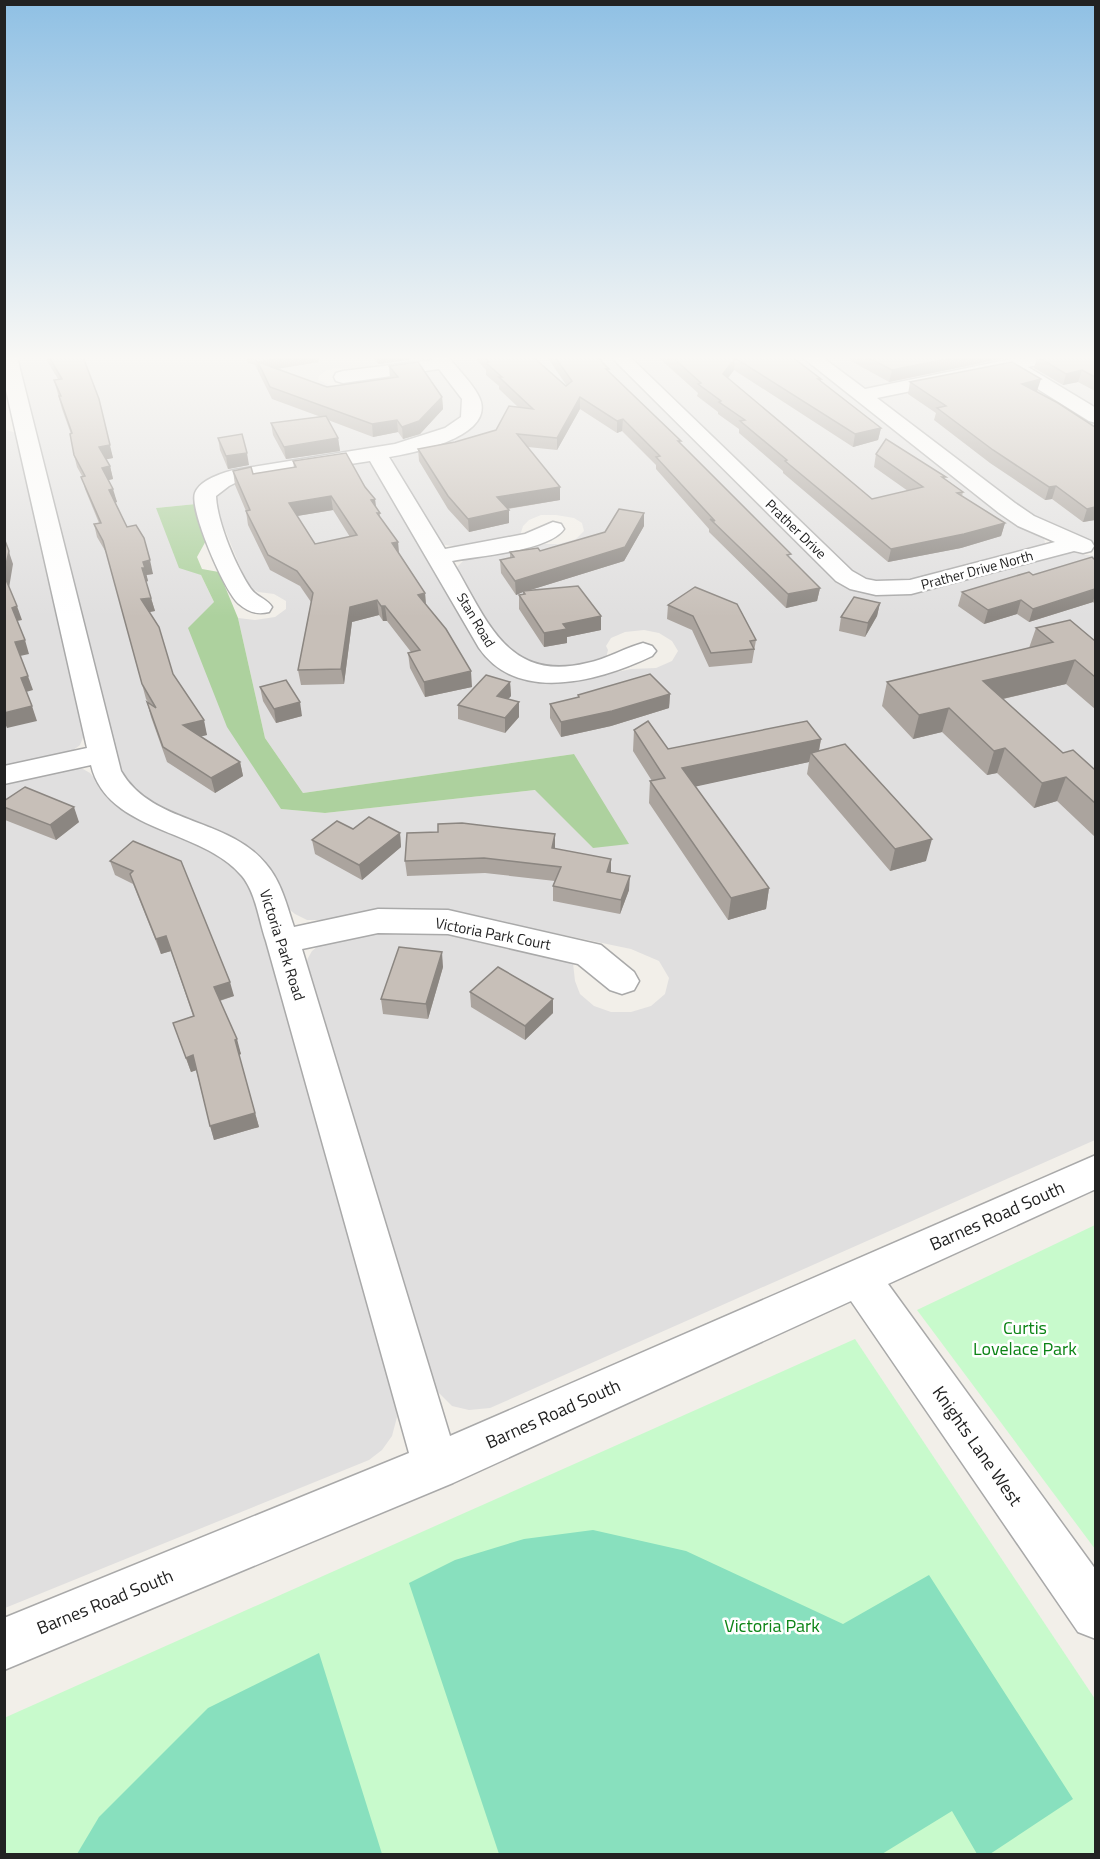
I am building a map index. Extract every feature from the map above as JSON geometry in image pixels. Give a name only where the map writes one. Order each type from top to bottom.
[{"type":"street","name":"Victoria Park Road","points":[[19,444],[101,754],[114,782],[125,796],[140,808],[200,831],[226,845],[258,874],[283,941],[436,1466]]},
{"type":"street","points":[[260,607],[243,596],[226,562],[205,508],[205,494],[221,481],[250,472],[376,453],[420,444]]},
{"type":"street","name":"Prather Drive","points":[[709,444],[844,576],[858,584],[876,588]]},
{"type":"street","points":[[923,444],[1026,521],[1086,547]]},
{"type":"street","name":"Stan Road","points":[[376,453],[492,648],[502,659],[519,668],[536,673],[559,675],[615,665],[643,651]]},
{"type":"street","points":[[438,557],[531,540],[553,529]]},
{"type":"street","name":"Prather Drive North","points":[[876,588],[911,587],[1086,547]]},
{"type":"street","points":[[4,775],[101,754]]},
{"type":"street","name":"Victoria Park Court","points":[[283,941],[378,921],[448,922],[589,954],[622,981]]},
{"type":"street","name":"Barnes Road South","points":[[4,1644],[436,1466],[1095,1171]]},
{"type":"street","name":"Knights Lane West","points":[[859,1278],[1095,1614]]},
{"type":"shaded area","points":[[4,444],[18,444],[84,735],[80,745],[72,751],[4,767]]},
{"type":"shaded area","points":[[37,444],[403,444],[239,470],[196,504],[156,508],[201,575],[214,602],[281,809],[325,813],[536,790],[593,848],[574,754],[303,793],[265,738],[238,618],[255,620],[275,617],[286,609],[286,601],[274,594],[258,592],[248,586],[212,498],[233,481],[359,461],[373,464],[480,648],[496,666],[517,676],[543,681],[579,680],[631,669],[656,668],[672,661],[678,651],[672,641],[659,633],[644,630],[625,632],[611,638],[606,646],[608,650],[606,658],[597,662],[562,668],[545,667],[522,661],[507,651],[459,575],[457,567],[474,556],[544,544],[559,544],[576,539],[584,531],[582,523],[574,518],[541,515],[529,520],[523,526],[520,536],[461,547],[445,545],[439,541],[392,465],[392,459],[401,453],[441,444],[700,444],[834,577],[880,594],[914,593],[1067,552],[1095,556],[1095,1140],[490,1408],[469,1410],[452,1406],[435,1389],[305,967],[308,958],[312,951],[324,941],[368,932],[441,932],[563,957],[573,963],[575,981],[580,994],[594,1006],[611,1012],[631,1012],[651,1006],[665,994],[669,978],[659,961],[631,949],[457,913],[377,910],[324,920],[307,920],[289,909],[261,857],[237,840],[155,803],[132,787],[120,772],[113,753]]},
{"type":"shaded area","points":[[718,444],[915,444],[1003,512],[1039,534],[1044,538],[1045,543],[1037,548],[902,583],[875,583],[853,575]]},
{"type":"shaded area","points":[[933,444],[1095,444],[1095,545],[1060,531],[1013,506]]},
{"type":"shaded area","points":[[70,768],[83,769],[90,773],[116,803],[196,840],[234,866],[248,884],[259,906],[394,1396],[397,1417],[392,1436],[382,1450],[369,1460],[5,1608],[5,782]]},
{"type":"green space","points":[[196,504],[208,537],[197,557],[202,569],[219,572],[238,618],[265,738],[303,793],[574,754],[629,844],[593,848],[535,790],[325,813],[281,809],[227,727],[188,628],[214,602],[201,575],[179,568],[156,508]]},
{"type":"green space","name":"Curtis Lovelace Park","points":[[1095,1225],[1095,1549],[917,1310]]},
{"type":"green space","name":"Victoria Park","points":[[855,1339],[1095,1699],[1095,1854],[5,1854],[4,1718]]},
{"type":"green space","points":[[593,1530],[686,1551],[843,1624],[929,1575],[1073,1799],[990,1854],[977,1854],[952,1811],[882,1854],[499,1854],[409,1583],[455,1560],[524,1539]]},
{"type":"green space","points":[[319,1653],[382,1854],[77,1854],[99,1817],[208,1708]]},
{"type":"building","points":[[72,444],[110,444],[99,447],[110,466],[102,468],[113,489],[109,490],[127,527],[136,525],[144,538],[150,560],[143,562],[145,568],[142,568],[151,598],[141,599],[159,627],[173,674],[204,720],[183,725],[240,762],[211,778],[163,747],[147,702],[156,708],[142,684],[103,541],[94,524],[101,523],[81,477],[85,476],[74,455]]},
{"type":"building","points":[[221,444],[245,444],[247,453],[226,456]]},
{"type":"building","points":[[282,444],[303,444],[284,447]]},
{"type":"building","points":[[446,444],[525,444],[560,487],[497,497],[509,510],[468,519],[448,496],[418,449]]},
{"type":"building","points":[[648,444],[681,444],[791,554],[787,555],[820,588],[788,594],[710,519],[715,521],[656,457],[660,456]]},
{"type":"building","points":[[767,444],[806,444],[872,499],[923,487],[876,454],[883,444],[894,444],[946,477],[942,477],[963,492],[957,493],[1005,523],[891,549],[785,461],[787,460]]},
{"type":"building","points":[[985,444],[1095,444],[1095,507],[1087,509],[1056,486],[1049,487]]},
{"type":"building","points":[[346,453],[365,487],[375,499],[371,500],[380,513],[377,513],[398,542],[392,543],[425,593],[418,595],[446,629],[471,671],[424,682],[408,653],[420,650],[385,606],[381,606],[377,600],[350,607],[341,669],[298,670],[313,593],[297,571],[268,555],[246,511],[250,510],[233,471],[251,467],[253,474],[296,467],[293,461]],"holes":[[[331,496],[357,535],[315,544],[289,503]]]},
{"type":"building","points":[[619,509],[644,513],[625,547],[515,581],[500,560],[514,557],[510,552],[538,548],[540,551],[605,532]]},
{"type":"building","points":[[4,538],[9,551],[4,574]]},
{"type":"building","points":[[1092,557],[1095,560],[1095,589],[1033,609],[1021,600],[988,610],[962,592],[1029,572],[1033,575]]},
{"type":"building","points":[[4,575],[17,606],[12,608],[25,640],[15,642],[28,676],[21,678],[32,706],[4,713]]},
{"type":"building","points":[[578,586],[601,616],[563,624],[567,629],[544,633],[519,595],[525,594],[523,591]]},
{"type":"building","points":[[695,587],[737,604],[756,640],[750,641],[754,649],[711,653],[693,616],[668,605]]},
{"type":"building","points":[[854,597],[880,603],[868,623],[841,617]]},
{"type":"building","points":[[1070,620],[1095,641],[1095,677],[1075,660],[983,681],[1063,753],[1073,750],[1095,769],[1095,803],[1066,777],[1042,783],[1005,748],[994,751],[949,708],[919,715],[887,682],[1053,642],[1036,628]]},
{"type":"building","points":[[650,674],[670,694],[612,711],[561,722],[550,704],[579,697],[578,695]]},
{"type":"building","points":[[486,675],[510,682],[497,696],[519,702],[505,718],[458,705]]},
{"type":"building","points":[[286,680],[300,702],[274,709],[260,687]]},
{"type":"building","points":[[648,721],[668,749],[807,721],[821,739],[682,768],[769,888],[731,898],[650,781],[665,778],[634,730]]},
{"type":"building","points":[[845,744],[932,839],[895,849],[811,753]]},
{"type":"building","points":[[25,787],[74,807],[50,825],[4,807],[4,801]]},
{"type":"building","points":[[369,817],[400,833],[359,865],[312,840],[337,821],[353,829]]},
{"type":"building","points":[[462,823],[555,834],[552,848],[611,859],[607,872],[630,876],[621,900],[553,886],[561,867],[484,858],[405,861],[407,833],[438,832],[438,824]]},
{"type":"building","points":[[133,841],[181,861],[230,982],[214,987],[237,1039],[235,1040],[255,1113],[210,1126],[193,1055],[186,1058],[173,1023],[194,1016],[166,936],[156,939],[130,874],[133,871],[110,861]]},
{"type":"building","points":[[399,947],[442,952],[426,1004],[381,999]]},
{"type":"building","points":[[498,967],[553,999],[525,1026],[470,992]]}]
